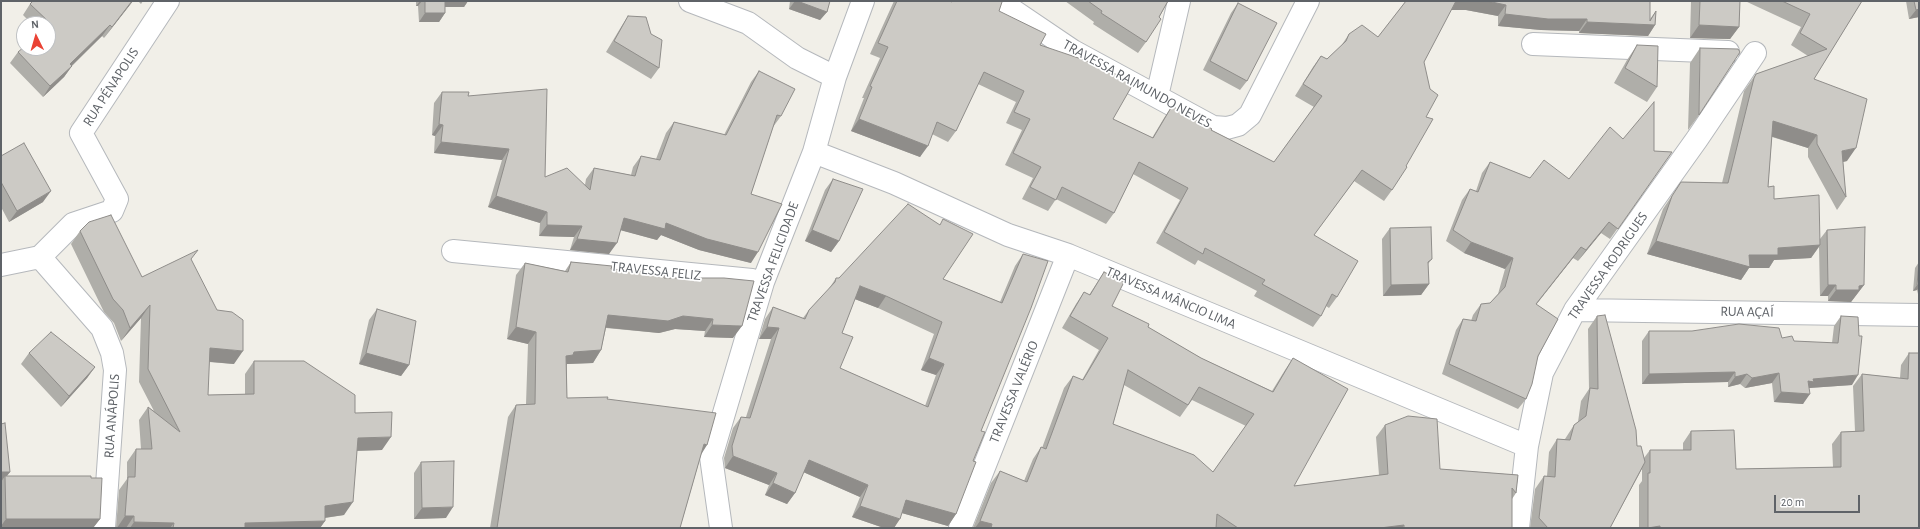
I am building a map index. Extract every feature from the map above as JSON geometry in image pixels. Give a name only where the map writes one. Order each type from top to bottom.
[{"type":"street","name":"RUA PÉNAPOLIS","points":[[40,257],[73,224],[112,211],[117,199],[81,133],[168,1]]},
{"type":"street","points":[[690,1],[748,23],[797,58],[835,77]]},
{"type":"street","name":"TRAVESSA FELICIDADE","points":[[721,528],[710,457],[763,282],[814,152],[835,77],[863,1]]},
{"type":"street","name":"TRAVESSA RAIMUNDO NEVES","points":[[999,1],[1073,51],[1214,127],[1227,128],[1238,125],[1250,115],[1308,1]]},
{"type":"street","points":[[1157,96],[1179,1]]},
{"type":"street","name":"TRAVESSA RODRIGUES","points":[[1518,528],[1527,446],[1542,373],[1575,310],[1698,139],[1755,53],[1533,44]]},
{"type":"street","name":"TRAVESSA MÂNCIO LIMA","points":[[814,152],[894,183],[1008,235],[1068,255],[1527,446]]},
{"type":"street","name":"TRAVESSA FELIZ","points":[[453,251],[763,282]]},
{"type":"street","name":"TRAVESSA VALÉRIO","points":[[960,528],[1068,255]]},
{"type":"street","points":[[1,265],[40,257]]},
{"type":"street","name":"RUA ANÁPOLIS","points":[[40,257],[102,328],[112,353],[116,370],[104,528]]},
{"type":"street","name":"RUA AÇAÍ","points":[[1575,310],[1919,315]]},
{"type":"building","points":[[33,1],[132,1],[112,27],[110,25],[70,64],[72,66],[50,86],[22,56],[56,56],[56,16],[43,16],[30,4]]},
{"type":"building","points":[[425,1],[445,1],[445,13],[425,13]]},
{"type":"building","points":[[797,1],[830,1],[827,12]]},
{"type":"building","points":[[897,1],[1001,1],[999,11],[1046,34],[1040,45],[1099,65],[1133,84],[1113,119],[1153,138],[1172,106],[1212,129],[1211,130],[1274,162],[1322,96],[1303,84],[1321,56],[1327,59],[1346,41],[1349,34],[1362,25],[1378,37],[1406,1],[1456,1],[1424,62],[1430,89],[1438,95],[1426,117],[1433,119],[1406,166],[1407,167],[1392,190],[1362,170],[1314,235],[1358,261],[1337,297],[1332,294],[1321,316],[1262,284],[1265,280],[1205,248],[1203,254],[1164,232],[1188,188],[1139,162],[1114,213],[1062,187],[1056,200],[1030,187],[1041,167],[1013,153],[1030,119],[1014,112],[1024,91],[984,72],[956,131],[937,122],[928,146],[859,119],[872,87],[870,86],[888,47],[878,43]]},
{"type":"building","points":[[1088,1],[1168,1],[1159,17],[1161,19],[1146,42],[1101,13],[1102,11]]},
{"type":"building","points":[[1487,1],[1650,1],[1650,21],[1656,11],[1655,25],[1587,22],[1587,19],[1548,19],[1505,14],[1506,5]]},
{"type":"building","points":[[1700,1],[1740,1],[1739,27],[1699,25]]},
{"type":"building","points":[[1782,1],[1862,1],[1814,79],[1867,99],[1856,148],[1842,151],[1846,197],[1817,144],[1817,135],[1773,121],[1768,187],[1774,186],[1774,199],[1819,195],[1820,245],[1778,248],[1778,255],[1749,255],[1750,267],[1656,241],[1672,196],[1681,182],[1728,183],[1756,74],[1827,49],[1800,33],[1810,14]]},
{"type":"building","points":[[1914,1],[1919,1],[1919,9],[1916,10]]},
{"type":"building","points":[[1238,3],[1277,23],[1247,81],[1210,61]]},
{"type":"building","points":[[628,16],[646,17],[651,34],[662,40],[659,68],[614,41]]},
{"type":"building","points":[[1637,45],[1658,46],[1657,87],[1625,68]]},
{"type":"building","points":[[1700,48],[1738,49],[1740,52],[1699,115]]},
{"type":"building","points":[[759,71],[795,89],[781,116],[777,115],[751,194],[782,204],[758,252],[707,239],[666,223],[665,229],[624,218],[617,243],[577,239],[582,226],[547,225],[547,212],[496,196],[509,149],[441,142],[443,125],[439,124],[442,92],[469,92],[468,96],[547,89],[545,177],[567,168],[590,190],[594,168],[635,176],[641,156],[660,160],[674,122],[726,135]]},
{"type":"building","points":[[1654,102],[1654,151],[1672,152],[1618,229],[1609,222],[1586,250],[1581,247],[1536,304],[1558,319],[1538,356],[1532,384],[1526,399],[1449,364],[1463,319],[1476,321],[1481,304],[1490,303],[1505,287],[1513,258],[1471,242],[1453,230],[1470,189],[1478,192],[1490,162],[1530,178],[1544,160],[1569,179],[1610,127],[1623,139]]},
{"type":"building","points":[[24,143],[51,191],[17,211],[1,182],[1,156]]},
{"type":"building","points":[[833,179],[863,189],[839,241],[812,230]]},
{"type":"building","points":[[908,204],[940,225],[943,219],[973,234],[943,279],[1002,303],[1023,254],[1048,261],[1031,308],[981,431],[985,432],[973,461],[976,462],[956,514],[906,500],[900,519],[860,506],[868,485],[809,460],[795,493],[773,483],[777,473],[733,456],[732,446],[741,417],[750,418],[779,328],[767,327],[773,307],[805,319],[809,310],[835,282],[836,278],[839,278]],"holes":[[[860,286],[886,296],[942,322],[929,358],[944,364],[928,407],[840,368],[853,337],[842,333]]]},
{"type":"building","points":[[111,215],[142,277],[198,250],[191,259],[217,310],[232,312],[243,320],[243,351],[210,348],[208,395],[254,394],[254,361],[304,361],[355,395],[355,413],[392,412],[391,437],[358,438],[353,502],[325,506],[325,521],[245,523],[245,528],[173,528],[174,523],[134,522],[134,516],[125,516],[128,477],[135,477],[136,449],[152,449],[148,407],[180,432],[148,369],[150,305],[130,328],[123,310],[113,299],[80,231],[89,222]]},
{"type":"building","points":[[1431,227],[1432,259],[1428,262],[1429,284],[1391,285],[1390,228]]},
{"type":"building","points":[[1865,227],[1864,285],[1859,286],[1859,290],[1836,290],[1836,285],[1828,285],[1827,230]]},
{"type":"building","points":[[571,262],[612,266],[611,269],[665,273],[664,278],[724,278],[754,281],[742,326],[712,325],[713,319],[683,316],[668,321],[608,315],[601,350],[574,352],[573,355],[566,356],[567,398],[608,397],[607,399],[716,413],[707,445],[704,444],[680,528],[497,528],[516,405],[535,404],[536,332],[516,327],[525,263],[568,272]]},
{"type":"building","points":[[1919,262],[1919,285],[1917,285]]},
{"type":"building","points":[[1104,272],[1124,282],[1112,306],[1149,324],[1148,327],[1201,358],[1273,392],[1293,358],[1348,389],[1294,486],[1388,474],[1385,425],[1408,416],[1437,419],[1440,469],[1518,475],[1516,493],[1512,488],[1512,528],[1404,528],[1404,525],[1380,528],[1238,528],[1217,514],[1216,528],[991,528],[992,524],[980,521],[1000,471],[1027,482],[1041,447],[1046,449],[1073,376],[1083,380],[1108,338],[1070,316],[1084,292],[1090,295]],"holes":[[[1128,370],[1188,405],[1199,387],[1254,414],[1213,472],[1194,455],[1113,424]]]},
{"type":"building","points":[[377,309],[416,321],[409,365],[366,353]]},
{"type":"building","points":[[1605,315],[1636,430],[1637,446],[1641,446],[1645,462],[1610,528],[1548,528],[1539,518],[1544,476],[1555,477],[1557,439],[1570,440],[1574,425],[1586,416],[1590,388],[1598,389],[1597,316]]},
{"type":"building","points":[[1841,316],[1858,317],[1859,336],[1862,336],[1858,375],[1813,379],[1814,382],[1808,381],[1810,394],[1781,392],[1779,373],[1752,378],[1747,374],[1735,377],[1735,372],[1649,374],[1649,331],[1692,331],[1739,324],[1779,328],[1782,338],[1792,336],[1794,341],[1838,343]]},
{"type":"building","points":[[51,332],[95,367],[69,396],[29,353]]},
{"type":"building","points":[[1909,353],[1919,353],[1919,528],[1660,528],[1660,526],[1648,528],[1648,473],[1650,473],[1650,450],[1691,450],[1691,431],[1734,430],[1736,469],[1841,467],[1841,432],[1864,431],[1862,374],[1908,379]]},
{"type":"building","points":[[5,423],[10,472],[1,472],[1,424]]},
{"type":"building","points":[[454,461],[453,507],[422,508],[421,462]]},
{"type":"building","points":[[5,476],[91,476],[91,478],[102,478],[100,519],[6,519]]}]
